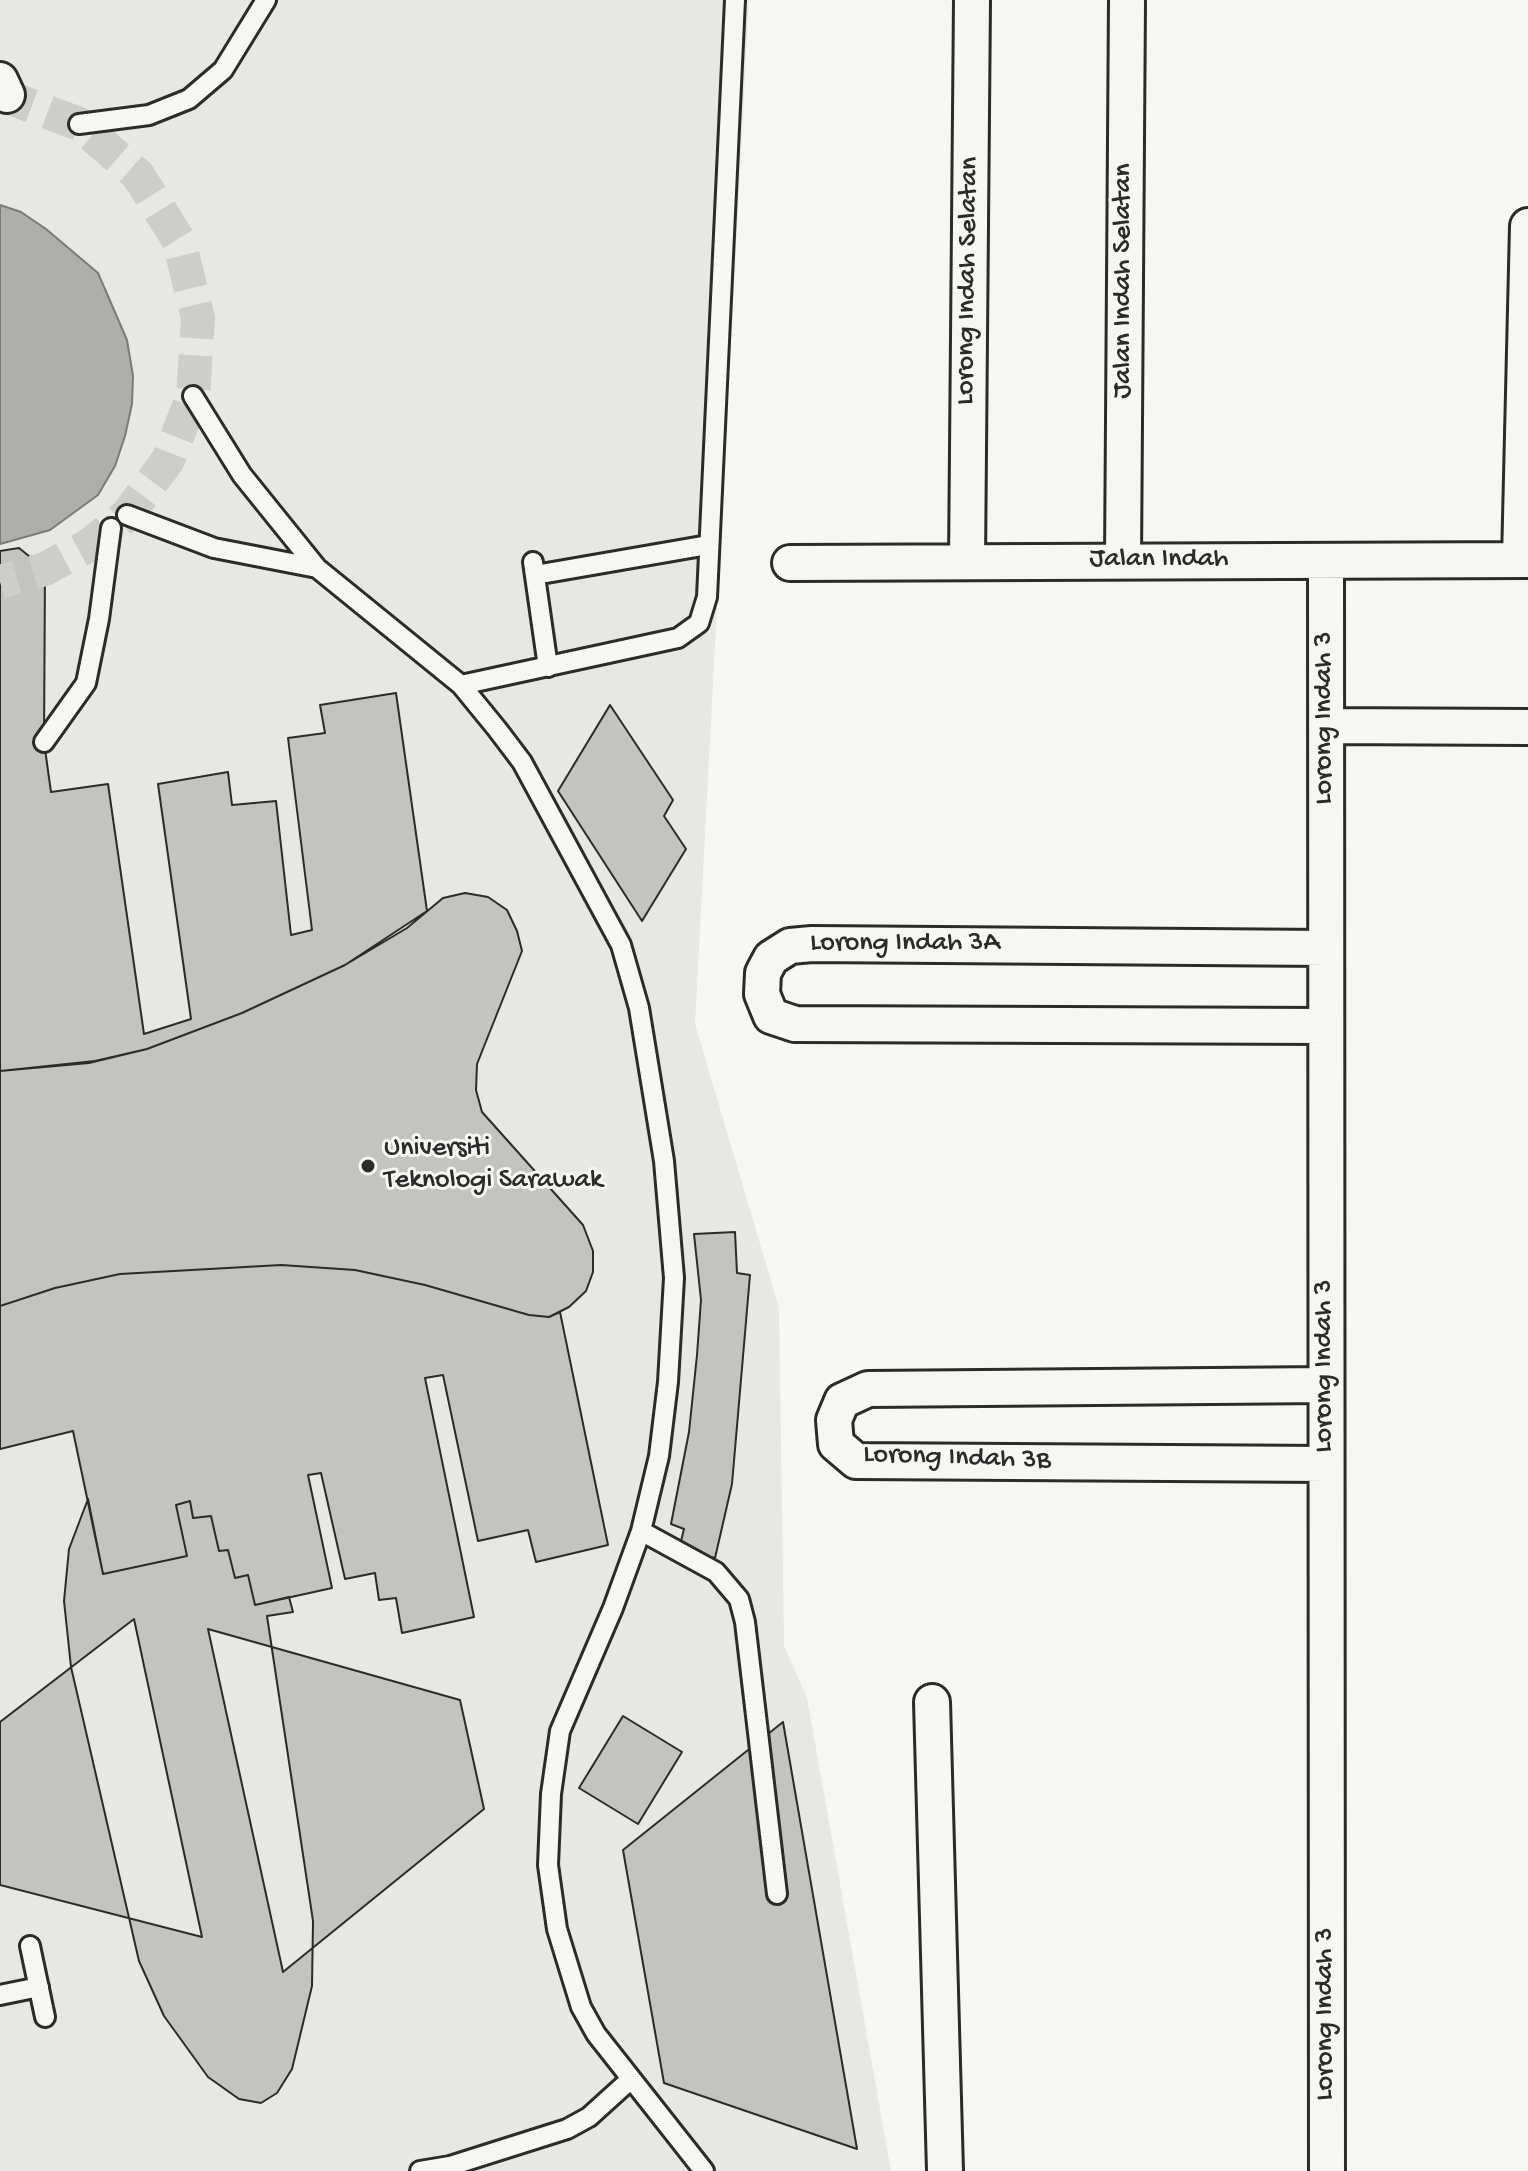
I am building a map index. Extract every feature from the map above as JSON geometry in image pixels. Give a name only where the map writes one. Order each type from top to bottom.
[{"type":"street","name":"Lorong Indah Selatan","points":[[967,562],[972,0]]},
{"type":"street","name":"Jalan Indah Selatan","points":[[1123,561],[1127,0]]},
{"type":"street","points":[[1524,560],[1528,226]]},
{"type":"street","name":"Jalan Indah","points":[[790,563],[1524,560]]},
{"type":"street","name":"Lorong Indah 3","points":[[1326,561],[1327,2171]]},
{"type":"street","points":[[1326,726],[1528,727]]},
{"type":"street","name":"Lorong Indah 3A","points":[[1326,948],[812,944],[790,946],[771,958],[763,973],[762,994],[771,1016],[795,1024],[1326,1026]]},
{"type":"street","name":"Lorong Indah 3B","points":[[1326,1385],[868,1389],[842,1401],[834,1420],[836,1444],[856,1461],[1326,1464]]},
{"type":"street","points":[[932,1702],[945,2171]]},
{"type":"lane","points":[[79,124],[149,115],[189,99],[223,70],[266,0]]},
{"type":"lane","points":[[461,685],[678,638],[699,623],[707,597],[735,0]]},
{"type":"lane","points":[[193,396],[242,475],[317,568],[461,685],[522,762],[621,945],[639,1008],[664,1161],[674,1278],[659,1456],[641,1531],[613,1608],[560,1731],[551,1794],[548,1865],[557,1929],[581,2007],[596,2034],[704,2171]]},
{"type":"lane","points":[[127,515],[214,548],[317,568]]},
{"type":"lane","points":[[44,742],[65,718],[86,683],[99,619],[111,528]]},
{"type":"lane","points":[[548,667],[534,568],[708,545]]},
{"type":"lane","points":[[641,1531],[716,1572],[739,1599],[777,1894]]},
{"type":"lane","points":[[30,1946],[45,2017]]},
{"type":"lane","points":[[0,1995],[39,1987]]},
{"type":"lane","points":[[420,2171],[450,2166],[567,2129],[589,2117],[631,2079]]},
{"type":"shaded area","name":"Universiti Teknologi Sarawak","points":[[0,0],[749,0],[695,1024],[779,1308],[784,1646],[807,1698],[891,2171],[0,2171]]},
{"type":"shaded area","points":[[0,205],[21,212],[46,229],[98,273],[127,340],[133,376],[132,404],[125,436],[115,466],[98,495],[50,530],[0,544]]},
{"type":"building","points":[[19,548],[45,569],[44,742],[51,792],[108,784],[144,1034],[191,1019],[158,784],[228,772],[232,805],[276,801],[291,935],[312,930],[288,738],[325,733],[320,705],[396,693],[427,911],[345,965],[242,1013],[147,1049],[95,1061],[0,1071],[0,551]]},
{"type":"building","points":[[610,705],[673,800],[664,816],[686,849],[642,921],[558,791]]},
{"type":"building","points":[[465,893],[488,897],[507,910],[517,931],[522,951],[477,1064],[476,1090],[482,1112],[583,1225],[593,1251],[593,1272],[586,1291],[569,1307],[549,1317],[529,1315],[425,1285],[355,1270],[281,1265],[120,1274],[55,1288],[0,1306],[0,1071],[89,1063],[147,1049],[242,1013],[345,965],[407,928],[443,898]]},
{"type":"building","points":[[735,1232],[737,1273],[750,1275],[732,1484],[715,1558],[679,1549],[684,1529],[671,1524],[689,1432],[697,1355],[701,1300],[694,1234]]},
{"type":"building","points":[[281,1265],[355,1270],[425,1285],[529,1315],[549,1317],[560,1312],[608,1545],[536,1562],[528,1530],[478,1541],[443,1375],[425,1378],[474,1617],[402,1633],[396,1598],[379,1600],[375,1573],[345,1579],[321,1473],[308,1475],[332,1588],[255,1605],[248,1575],[235,1578],[228,1550],[219,1551],[211,1516],[193,1518],[190,1501],[176,1505],[187,1556],[103,1574],[73,1431],[0,1449],[0,1306],[55,1288],[120,1274]]},
{"type":"building","points":[[88,1499],[103,1574],[187,1556],[176,1505],[190,1501],[193,1518],[211,1516],[219,1551],[228,1550],[235,1578],[248,1575],[255,1605],[289,1597],[293,1612],[267,1616],[313,1921],[312,1986],[292,2069],[277,2093],[261,2103],[239,2099],[208,2077],[164,2016],[139,1961],[71,1667],[64,1601],[69,1549]]},
{"type":"building","points":[[134,1619],[202,1937],[0,1885],[0,1722]]},
{"type":"building","points":[[208,1629],[460,1700],[484,1809],[283,1972]]},
{"type":"building","points":[[623,1716],[682,1752],[638,1824],[579,1788]]},
{"type":"building","points":[[783,1722],[857,2149],[664,2083],[623,1850]]},
{"type":"tunnel","points":[[0,94],[79,124],[138,175],[179,241],[198,318],[193,396],[168,460],[127,515],[88,546],[45,569],[0,582]]},
{"type":"place","name":"Universiti Teknologi Sarawak","points":[[368,1166]]}]
